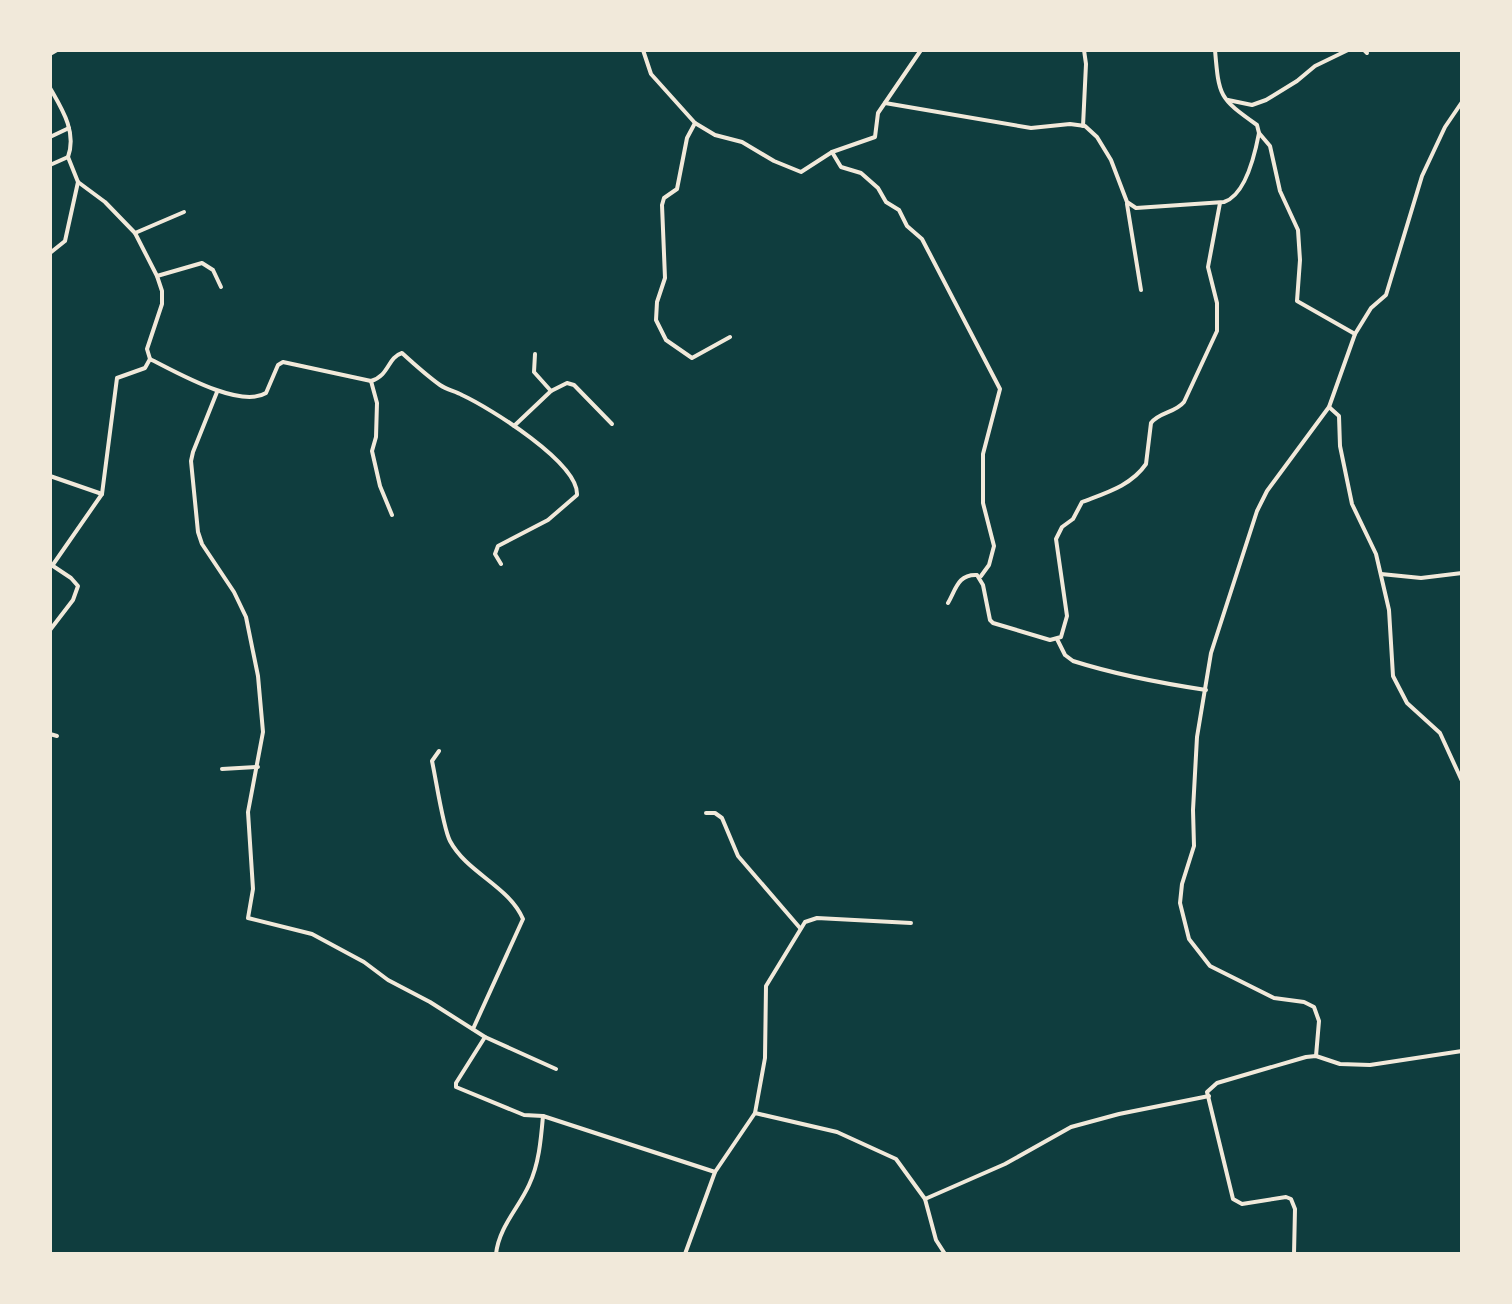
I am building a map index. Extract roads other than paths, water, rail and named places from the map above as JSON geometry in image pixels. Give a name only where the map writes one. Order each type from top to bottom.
[{"type":"street","points":[[50,54],[57,50]]},
{"type":"street","points":[[643,50],[651,74],[695,123],[715,135],[742,142],[797,171],[804,171],[832,152],[875,137],[878,113],[921,50]]},
{"type":"street","points":[[1083,126],[1084,50]]},
{"type":"street","points":[[1215,50],[1221,93],[1236,112],[1257,125],[1259,133],[1270,146],[1280,191],[1298,230],[1297,301],[1355,334]]},
{"type":"street","points":[[1226,100],[1250,105],[1266,100],[1315,66],[1348,50]]},
{"type":"street","points":[[50,88],[67,120],[71,148],[68,157],[78,182],[105,202],[135,233],[162,291],[162,304],[147,349],[150,359],[145,368],[119,376],[114,384],[111,439],[102,494],[51,566],[78,586],[73,600],[50,630]]},
{"type":"street","points":[[1316,1056],[1319,1021],[1314,1007],[1304,1002],[1274,998],[1210,966],[1189,939],[1179,895],[1194,846],[1197,737],[1211,653],[1257,511],[1267,491],[1329,407],[1355,334],[1371,308],[1386,295],[1422,176],[1445,127],[1462,102]]},
{"type":"street","points":[[885,103],[1031,128],[1083,126],[1097,137],[1111,160],[1127,202],[1141,290]]},
{"type":"street","points":[[695,123],[687,138],[677,189],[664,198],[662,205],[665,278],[656,320],[666,340],[692,358],[730,337]]},
{"type":"street","points":[[50,137],[69,128]]},
{"type":"street","points":[[1127,202],[1140,209],[1229,201],[1241,189],[1259,133]]},
{"type":"street","points":[[832,152],[841,167],[861,173],[878,188],[886,202],[899,210],[907,226],[922,239],[1000,389],[983,454],[983,503],[994,546],[989,565],[981,577],[993,623],[1050,640],[1064,633],[1067,616],[1056,546],[1058,533],[1073,519],[1082,502],[1120,488],[1143,469],[1151,423],[1184,402],[1217,331],[1217,303],[1208,267],[1220,203]]},
{"type":"street","points":[[50,165],[68,157]]},
{"type":"street","points":[[50,253],[65,241],[78,182]]},
{"type":"street","points":[[135,233],[184,212]]},
{"type":"street","points":[[157,276],[202,263],[213,270],[221,287]]},
{"type":"street","points":[[150,359],[217,392],[264,395],[278,365],[283,362],[371,381],[383,376],[394,358],[402,353],[443,388],[462,395],[514,426],[559,464],[576,484],[578,491],[573,500],[548,520],[498,546],[495,554],[501,564]]},
{"type":"street","points":[[535,354],[534,372],[551,391]]},
{"type":"street","points":[[371,381],[377,403],[376,437],[372,451],[380,486],[392,515]]},
{"type":"street","points":[[514,426],[559,385],[574,385],[612,424]]},
{"type":"street","points":[[217,392],[193,452],[198,532],[202,544],[234,592],[246,617],[258,676],[263,719],[258,767],[248,812],[253,889],[248,918],[312,934],[364,962],[388,980],[485,1037],[556,1069]]},
{"type":"street","points":[[1329,407],[1339,416],[1340,446],[1352,504],[1376,554],[1381,574],[1391,622],[1393,676],[1407,703],[1440,733],[1462,781]]},
{"type":"street","points":[[50,476],[102,494]]},
{"type":"street","points":[[1381,574],[1421,578],[1462,573]]},
{"type":"street","points":[[948,603],[959,581],[969,575],[981,577]]},
{"type":"street","points":[[1057,639],[1065,655],[1077,662],[1142,681],[1206,690]]},
{"type":"street","points":[[50,734],[57,736]]},
{"type":"street","points":[[439,751],[432,761],[449,840],[514,905],[523,919],[473,1029]]},
{"type":"street","points":[[222,769],[258,767]]},
{"type":"street","points":[[706,813],[715,813],[722,818],[738,856],[800,929]]},
{"type":"street","points":[[685,1254],[715,1172],[755,1113],[765,1054],[766,986],[800,929],[805,922],[817,918],[911,923]]},
{"type":"street","points":[[485,1037],[456,1087],[524,1115],[543,1116],[715,1172]]},
{"type":"street","points":[[1294,1254],[1295,1209],[1291,1199],[1286,1197],[1242,1204],[1233,1199],[1209,1096],[1210,1087],[1295,1059],[1316,1056],[1340,1064],[1370,1065],[1462,1051]]},
{"type":"street","points":[[925,1199],[1005,1164],[1071,1127],[1209,1096]]},
{"type":"street","points":[[755,1113],[837,1132],[893,1157],[925,1199],[931,1227],[945,1254]]},
{"type":"street","points":[[496,1254],[505,1226],[531,1181],[541,1141],[543,1116]]}]
